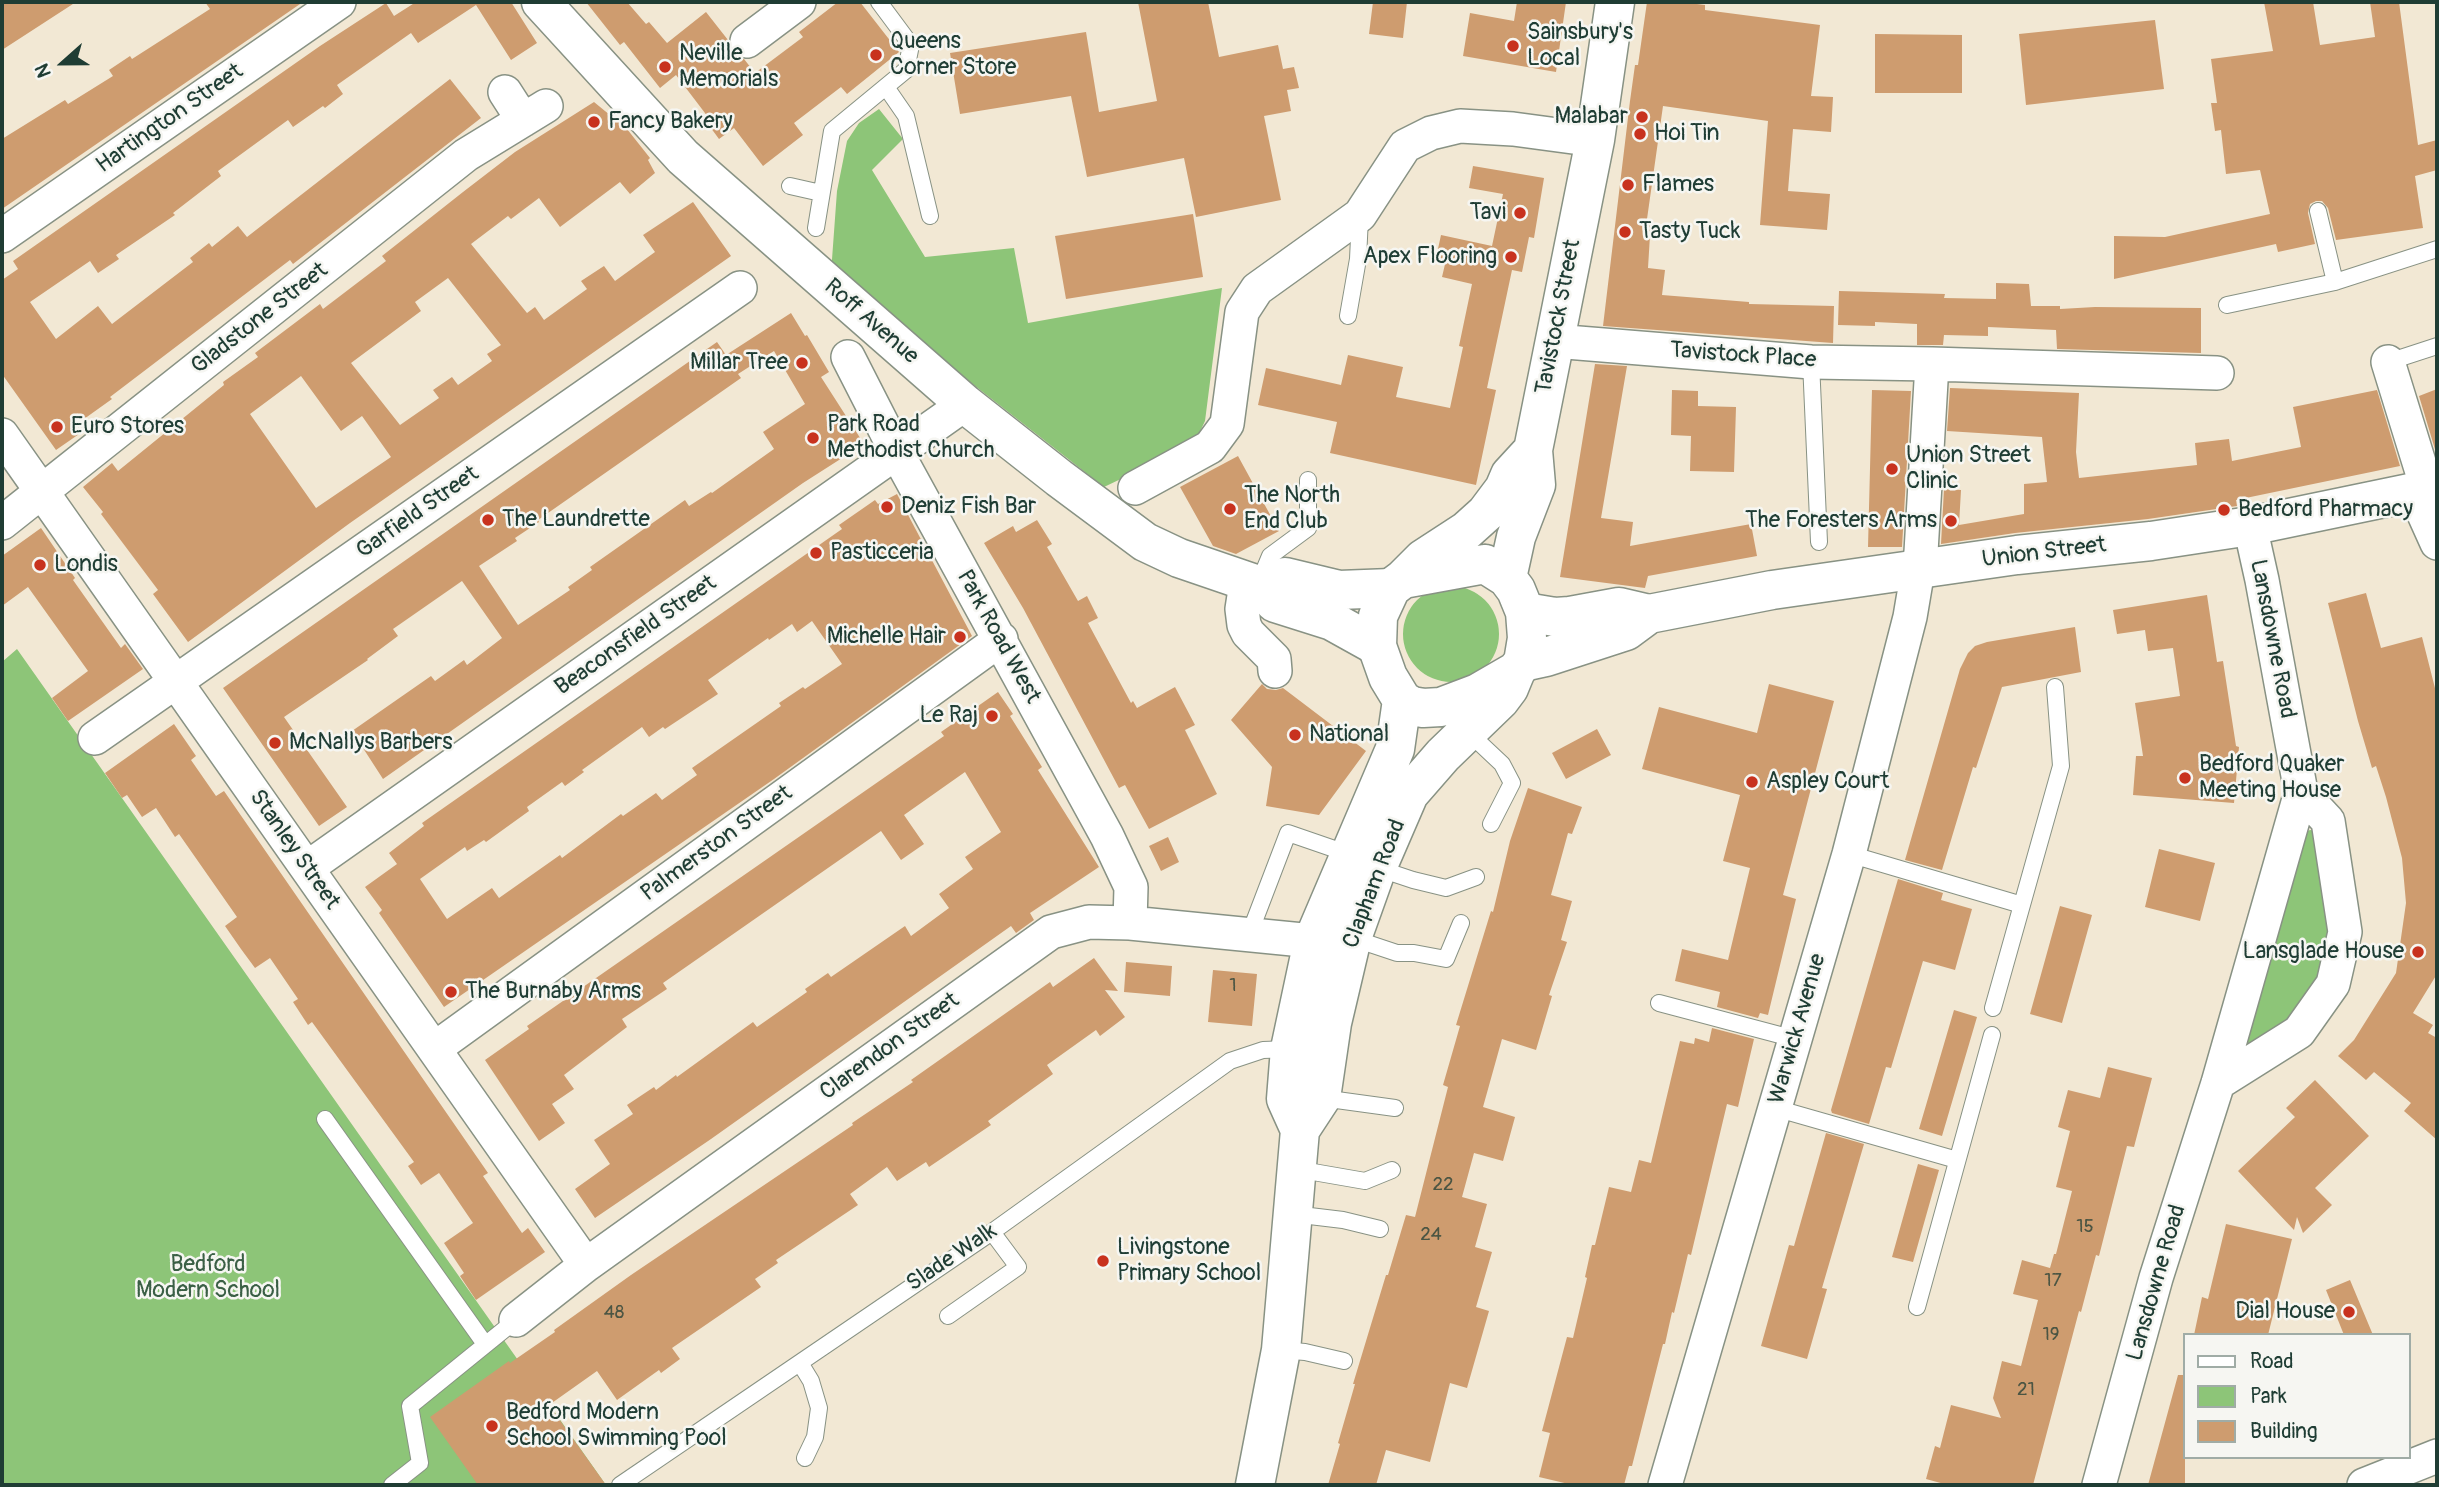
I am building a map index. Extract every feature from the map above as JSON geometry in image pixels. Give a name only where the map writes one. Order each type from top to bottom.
[{"type":"main road","name":"Roff Avenue","points":[[541,2],[682,157],[965,404],[1059,478],[1145,542],[1179,558],[1252,584],[1275,603],[1332,621],[1377,646]]},
{"type":"main road","name":"Tavistock Street","points":[[1507,578],[1516,537],[1536,485],[1533,450],[1595,140],[1615,2]]},
{"type":"main road","points":[[1252,584],[1285,577],[1339,590],[1397,583],[1485,564],[1507,578],[1516,590],[1525,611],[1527,638],[1519,666],[1478,694],[1441,707],[1412,706],[1402,700],[1388,677],[1377,646],[1378,616],[1397,583],[1423,559],[1466,531],[1486,513],[1504,489],[1510,475],[1533,450]]},
{"type":"main road","name":"Union Street","points":[[1525,611],[1555,617],[1619,607],[1649,614],[1772,590],[2017,555],[2165,539],[2250,526],[2426,488]]},
{"type":"main road","name":"Union Street","points":[[1519,666],[1626,631],[1649,614]]},
{"type":"main road","name":"Clapham Road","points":[[1300,1130],[1286,1099],[1290,1049],[1313,941],[1409,794],[1443,755],[1500,700],[1519,666]]},
{"type":"main road","name":"Clapham Road","points":[[1255,1485],[1281,1350],[1300,1130],[1321,1098],[1332,1023],[1352,938],[1363,861],[1395,748],[1402,700]]},
{"type":"street","name":"Hartington Street","points":[[2,236],[339,2]]},
{"type":"street","points":[[747,41],[799,2]]},
{"type":"street","name":"Gladstone Street","points":[[2,523],[466,155],[534,113],[505,92]]},
{"type":"street","points":[[1135,488],[1210,447],[1227,424],[1242,312],[1257,289],[1360,215],[1405,146],[1432,133],[1460,126],[1513,129],[1595,140]]},
{"type":"street","name":"Garfield Street","points":[[95,738],[740,288]]},
{"type":"street","name":"Tavistock Place","points":[[1554,341],[1811,362],[2217,373]]},
{"type":"street","name":"Park Road West","points":[[848,357],[897,453],[1112,846],[1130,887],[1130,923]]},
{"type":"street","points":[[2388,362],[2426,488],[2437,543]]},
{"type":"street","points":[[1919,569],[1932,364]]},
{"type":"street","name":"Beaconsfield Street","points":[[307,868],[965,404]]},
{"type":"street","name":"Stanley Street","points":[[2,435],[586,1265]]},
{"type":"street","name":"Lansdowne Road","points":[[2099,1485],[2156,1278],[2218,1083],[2301,792],[2250,526]]},
{"type":"street","name":"Warwick Avenue","points":[[1665,1485],[1849,854],[1910,617],[1919,569]]},
{"type":"street","points":[[1252,584],[1242,610],[1244,625],[1248,633],[1274,659],[1275,671]]},
{"type":"street","name":"Palmerston Street","points":[[434,1049],[1000,639]]},
{"type":"street","points":[[2218,1083],[2298,1032],[2333,984],[2345,932],[2328,821],[2301,792]]},
{"type":"street","name":"Clarendon Street","points":[[516,1320],[586,1265],[1051,932],[1089,922],[1130,923],[1313,941]]},
{"type":"street","points":[[2364,1485],[2437,1456]]},
{"type":"lane","points":[[816,228],[832,131],[906,71],[911,45],[879,2]]},
{"type":"lane","points":[[886,87],[906,117],[930,216]]},
{"type":"lane","points":[[790,186],[821,193]]},
{"type":"lane","points":[[2318,211],[2335,282]]},
{"type":"lane","points":[[1348,316],[1358,259],[1360,215]]},
{"type":"lane","points":[[2227,305],[2335,282],[2437,249]]},
{"type":"lane","points":[[2388,362],[2437,346]]},
{"type":"lane","points":[[1811,362],[1819,542]]},
{"type":"lane","points":[[1252,584],[1270,556],[1308,528],[1308,480]]},
{"type":"lane","points":[[1993,1008],[2061,766],[2055,687]]},
{"type":"lane","points":[[1468,732],[1502,764],[1512,783],[1491,824]]},
{"type":"lane","points":[[1249,934],[1288,833],[1413,880],[1446,888],[1476,877]]},
{"type":"lane","points":[[1849,854],[2022,905]]},
{"type":"lane","points":[[1352,938],[1397,953],[1446,959],[1461,923]]},
{"type":"lane","points":[[1659,1003],[1795,1039]]},
{"type":"lane","points":[[1917,1307],[1992,1035]]},
{"type":"lane","name":"Slade Walk","points":[[620,1485],[992,1232],[1230,1062],[1263,1050],[1290,1049]]},
{"type":"lane","points":[[1321,1098],[1395,1108]]},
{"type":"lane","points":[[1775,1108],[1957,1160]]},
{"type":"lane","points":[[325,1119],[485,1344]]},
{"type":"lane","points":[[1295,1169],[1364,1181],[1392,1170]]},
{"type":"lane","points":[[1292,1214],[1343,1220],[1380,1229]]},
{"type":"lane","points":[[948,1316],[1018,1267],[992,1232]]},
{"type":"lane","points":[[392,1485],[419,1463],[410,1406],[516,1320]]},
{"type":"lane","points":[[1281,1350],[1305,1352],[1344,1361]]},
{"type":"lane","points":[[800,1363],[811,1381],[819,1408],[815,1437],[805,1458]]},
{"type":"green space","points":[[879,109],[903,139],[872,170],[925,257],[1014,248],[1028,323],[1222,288],[1205,421],[1194,444],[1104,487],[831,273],[837,191],[847,141],[859,123]]},
{"type":"green space","points":[[1451,586],[1469,590],[1485,600],[1495,616],[1499,634],[1495,652],[1485,668],[1469,678],[1451,682],[1433,678],[1417,668],[1407,652],[1403,634],[1407,616],[1417,600],[1433,590]]},
{"type":"green space","name":"Bedford Modern School","points":[[17,649],[606,1485],[2,1485],[2,662]]},
{"type":"green space","points":[[2310,830],[2318,831],[2332,892],[2326,983],[2254,1051],[2242,1046],[2301,834]]},
{"type":"building","points":[[2,2],[76,2],[2,50]]},
{"type":"building","points":[[205,2],[303,2],[2,209],[2,139],[65,100],[68,104],[113,76],[109,70],[130,56],[132,59],[210,9]]},
{"type":"building","points":[[416,2],[511,2],[537,43],[511,60],[476,5],[418,43],[411,33],[337,85],[343,94],[325,108],[323,106],[293,127],[288,120],[218,171],[221,176],[173,213],[175,215],[116,255],[119,259],[98,273],[90,261],[30,302],[56,339],[98,306],[112,324],[193,262],[190,258],[209,243],[212,247],[238,226],[247,237],[450,79],[481,118],[293,264],[290,260],[110,397],[112,399],[77,424],[82,432],[56,450],[2,374],[2,280],[18,269],[13,261],[320,46],[386,3],[394,16]]},
{"type":"building","points":[[586,2],[627,2],[667,43],[706,12],[728,40],[732,53],[744,59],[755,73],[803,37],[799,32],[838,2],[860,2],[899,52],[847,94],[841,87],[794,123],[803,135],[763,166],[734,128],[719,139],[705,120],[708,117],[676,75],[660,88],[624,42],[620,45]]},
{"type":"building","points":[[1138,2],[1208,2],[1219,57],[1278,45],[1283,69],[1294,67],[1299,88],[1287,90],[1291,111],[1264,116],[1281,200],[1196,217],[1184,158],[1087,177],[1071,96],[960,114],[950,53],[1086,32],[1099,112],[1157,101]]},
{"type":"building","points":[[1373,2],[1407,2],[1403,38],[1369,34]]},
{"type":"building","name":"Sainsbury's Local","points":[[1517,2],[1566,2],[1556,72],[1463,56],[1470,13],[1514,21]]},
{"type":"building","points":[[1647,2],[1705,5],[1705,10],[1820,25],[1811,96],[1833,97],[1831,132],[1793,129],[1788,191],[1830,194],[1827,230],[1760,225],[1768,121],[1663,106],[1647,219],[1651,219],[1648,268],[1665,270],[1662,295],[1749,304],[1834,306],[1833,343],[1603,326],[1630,101]]},
{"type":"building","points":[[2264,2],[2313,2],[2320,45],[2375,37],[2370,2],[2399,2],[2418,145],[2437,140],[2437,170],[2415,176],[2423,228],[2336,240],[2328,208],[2322,201],[2316,201],[2310,204],[2308,213],[2315,244],[2278,252],[2276,244],[2114,279],[2114,236],[2165,237],[2270,214],[2260,170],[2226,174],[2221,130],[2215,131],[2211,103],[2217,103],[2211,59],[2273,51]]},
{"type":"building","points":[[2155,20],[2164,89],[2026,105],[2019,34]]},
{"type":"building","points":[[1875,34],[1962,35],[1962,93],[1875,93]]},
{"type":"building","points":[[594,102],[627,129],[650,158],[648,160],[655,173],[630,194],[620,182],[560,227],[539,198],[511,219],[508,216],[471,244],[527,313],[535,307],[544,320],[587,289],[581,281],[604,266],[615,281],[655,252],[643,235],[693,202],[731,256],[350,523],[188,642],[153,594],[158,590],[83,487],[112,463],[118,471],[224,385],[223,382],[258,357],[255,353],[320,304],[323,309],[386,261],[382,256],[515,152]],"holes":[[[448,278],[501,345],[487,354],[492,361],[458,385],[452,377],[433,390],[439,398],[400,425],[351,363],[421,311],[415,302]],[[301,376],[341,431],[362,416],[391,457],[316,508],[250,414]]]},
{"type":"building","points":[[1473,166],[1544,178],[1534,238],[1529,237],[1522,272],[1512,270],[1487,388],[1496,390],[1476,485],[1330,453],[1337,422],[1258,405],[1266,368],[1341,385],[1348,355],[1403,367],[1396,397],[1450,408],[1463,347],[1459,346],[1472,284],[1442,277],[1446,260],[1436,258],[1441,235],[1492,246],[1503,194],[1469,188]]},
{"type":"building","points":[[1193,214],[1203,277],[1066,299],[1055,236]]},
{"type":"building","points":[[1996,283],[2029,284],[2031,306],[2060,306],[2060,309],[2201,308],[2201,353],[2057,349],[2056,330],[1988,327],[1988,336],[1944,335],[1943,345],[1917,345],[1917,324],[1875,322],[1875,326],[1838,325],[1839,291],[1945,294],[1944,298],[1996,299]]},
{"type":"building","points":[[791,313],[829,372],[821,377],[864,444],[803,483],[383,779],[352,731],[431,676],[435,681],[464,660],[467,665],[502,638],[462,581],[393,629],[398,636],[368,660],[284,717],[347,807],[319,826],[223,688],[717,342],[726,355]],"holes":[[[774,351],[805,404],[763,432],[774,449],[712,493],[689,506],[685,500],[590,567],[592,570],[568,587],[570,590],[518,625],[479,566],[517,541],[515,538],[539,522],[538,520],[741,378],[738,374]]]},
{"type":"building","points":[[1595,364],[1627,366],[1601,518],[1633,522],[1630,546],[1751,524],[1757,556],[1648,576],[1645,588],[1560,577]]},
{"type":"building","points":[[1950,388],[2079,393],[2076,452],[2079,478],[2197,465],[2195,443],[2229,439],[2232,461],[2301,447],[2293,407],[2377,390],[2400,466],[2236,500],[2237,506],[1941,544],[1944,489],[1961,490],[1959,525],[2024,514],[2024,484],[2047,482],[2042,437],[1947,431]]},
{"type":"building","points":[[2437,389],[2437,456],[2419,396]]},
{"type":"building","points":[[1672,390],[1698,391],[1698,406],[1736,407],[1734,472],[1690,471],[1691,436],[1671,435]]},
{"type":"building","name":"Union Street Clinic","points":[[1872,390],[1911,391],[1902,547],[1868,547]]},
{"type":"building","name":"The North End Club","points":[[1238,456],[1279,531],[1236,554],[1213,546],[1180,487]]},
{"type":"building","points":[[897,494],[972,636],[774,779],[444,1007],[379,913],[382,910],[365,887],[397,864],[389,853],[424,826],[422,823],[842,529],[839,525],[875,500],[878,504]],"holes":[[[812,621],[842,664],[779,703],[781,706],[692,768],[697,775],[662,800],[656,793],[623,816],[621,814],[562,858],[560,855],[499,898],[492,888],[447,919],[420,879],[465,847],[467,851],[484,840],[486,842],[529,811],[527,807],[562,782],[565,786],[584,772],[582,770],[642,727],[649,737],[718,694],[708,680],[792,624],[797,632]]]},
{"type":"building","points":[[1037,520],[1052,544],[1047,547],[1078,601],[1087,596],[1098,618],[1088,623],[1131,703],[1133,701],[1137,708],[1175,687],[1195,725],[1185,730],[1217,794],[1149,829],[1125,785],[1119,788],[1023,608],[984,543],[1013,526],[1016,532]]},
{"type":"building","points":[[41,528],[75,578],[73,580],[121,648],[125,644],[143,669],[68,721],[52,698],[88,671],[28,587],[2,606],[2,556]]},
{"type":"building","points":[[2366,593],[2381,648],[2422,637],[2437,696],[2437,974],[2413,1013],[2433,1025],[2428,1033],[2437,1038],[2437,1140],[2404,1111],[2411,1103],[2374,1072],[2366,1080],[2338,1056],[2354,1040],[2396,973],[2406,903],[2402,858],[2386,797],[2376,766],[2372,768],[2358,721],[2328,603]]},
{"type":"building","points":[[2207,595],[2217,662],[2223,661],[2236,746],[2239,747],[2234,803],[2133,795],[2136,756],[2143,756],[2135,703],[2180,696],[2173,648],[2148,651],[2145,630],[2117,634],[2113,610]]},
{"type":"building","points":[[2075,627],[2081,672],[2002,687],[1976,768],[1973,767],[1942,870],[1905,860],[1960,669],[1968,653],[1975,646],[1987,642]]},
{"type":"building","name":"National","points":[[1262,684],[1267,689],[1283,688],[1366,751],[1319,815],[1266,806],[1272,767],[1231,720]]},
{"type":"building","name":"Aspley Court","points":[[1769,684],[1834,701],[1783,895],[1796,899],[1768,1015],[1760,1013],[1758,1018],[1717,1007],[1720,992],[1675,981],[1682,949],[1728,960],[1750,868],[1723,861],[1740,795],[1642,769],[1659,707],[1757,733]]},
{"type":"building","points":[[998,692],[1042,767],[1038,770],[1099,867],[1030,913],[1034,920],[1016,933],[1011,926],[595,1218],[575,1189],[610,1164],[594,1140],[633,1114],[627,1105],[654,1087],[656,1090],[676,1075],[677,1077],[753,1022],[757,1027],[807,992],[805,989],[828,973],[831,977],[905,926],[911,936],[949,908],[939,894],[973,869],[965,857],[1001,832],[965,772],[904,815],[924,844],[901,860],[881,831],[663,983],[667,989],[622,1019],[627,1027],[564,1075],[574,1089],[552,1104],[565,1123],[539,1141],[485,1060],[529,1029],[527,1026],[944,736],[941,732]]},
{"type":"building","points":[[174,724],[196,756],[191,760],[216,796],[224,791],[488,1173],[483,1176],[522,1233],[528,1228],[545,1252],[476,1300],[460,1276],[464,1273],[444,1243],[473,1223],[439,1173],[421,1185],[408,1166],[414,1162],[312,1022],[308,1025],[293,1002],[298,999],[270,958],[255,968],[225,926],[237,917],[179,834],[175,837],[156,808],[142,817],[127,795],[122,798],[105,773]]},
{"type":"building","points":[[1597,729],[1611,755],[1566,779],[1552,753]]},
{"type":"building","points":[[1528,788],[1582,807],[1572,834],[1568,833],[1551,895],[1572,901],[1561,940],[1567,942],[1549,995],[1552,996],[1536,1050],[1502,1039],[1483,1107],[1515,1117],[1503,1161],[1474,1153],[1462,1197],[1487,1204],[1475,1247],[1492,1252],[1476,1307],[1489,1311],[1467,1388],[1450,1383],[1430,1462],[1386,1450],[1376,1485],[1328,1485],[1353,1384],[1386,1275],[1406,1215],[1415,1217],[1448,1087],[1443,1085],[1460,1026],[1456,1025],[1491,911],[1493,912],[1510,841]]},
{"type":"building","points":[[1168,837],[1179,862],[1161,871],[1149,846]]},
{"type":"building","points":[[2159,849],[2215,863],[2200,921],[2145,907]]},
{"type":"building","points":[[1898,879],[1943,893],[1941,900],[1972,909],[1955,970],[1923,961],[1891,1068],[1886,1067],[1869,1124],[1832,1113],[1831,1110]]},
{"type":"building","points":[[2060,906],[2092,915],[2062,1023],[2030,1014]]},
{"type":"building","points":[[1094,958],[1118,991],[1105,990],[1125,1017],[1100,1036],[1096,1030],[1047,1065],[1053,1074],[988,1121],[991,1125],[929,1167],[926,1162],[897,1181],[887,1167],[850,1194],[858,1205],[776,1260],[778,1263],[755,1279],[761,1287],[672,1348],[680,1359],[661,1373],[659,1370],[617,1400],[597,1371],[549,1405],[606,1485],[478,1485],[430,1417],[555,1332],[554,1330],[631,1275],[853,1125],[852,1123],[913,1082],[911,1080],[1050,982],[1053,987]]},
{"type":"building","points":[[1126,962],[1172,966],[1170,996],[1124,992]]},
{"type":"building","points":[[1213,970],[1257,974],[1252,1026],[1208,1022]]},
{"type":"building","points":[[1954,1010],[1977,1017],[1942,1136],[1919,1129]]},
{"type":"building","points":[[1712,1028],[1754,1039],[1738,1107],[1727,1104],[1691,1255],[1688,1254],[1632,1466],[1629,1466],[1624,1485],[1573,1485],[1539,1477],[1550,1433],[1542,1431],[1567,1337],[1573,1338],[1592,1245],[1595,1245],[1609,1187],[1631,1192],[1639,1160],[1651,1163],[1680,1041],[1694,1044],[1695,1038],[1709,1042]]},
{"type":"building","points":[[2108,1067],[2152,1078],[2134,1147],[2127,1146],[2099,1256],[2096,1255],[2081,1312],[2079,1311],[2033,1485],[1948,1485],[1926,1479],[1935,1446],[1940,1448],[1951,1405],[2001,1418],[1993,1398],[2002,1361],[2021,1366],[2038,1300],[2013,1294],[2022,1260],[2050,1268],[2072,1191],[2056,1187],[2070,1131],[2058,1127],[2068,1090],[2100,1098]]},
{"type":"building","points":[[2315,1080],[2369,1136],[2315,1188],[2332,1205],[2303,1233],[2297,1217],[2294,1230],[2238,1171],[2295,1117],[2286,1108]]},
{"type":"building","points":[[1826,1133],[1864,1144],[1822,1288],[1827,1289],[1807,1359],[1761,1346],[1789,1245],[1794,1246]]},
{"type":"building","points":[[1918,1164],[1939,1170],[1913,1262],[1892,1257]]},
{"type":"building","points":[[2226,1224],[2292,1239],[2268,1333],[2194,1333],[2202,1297],[2208,1299]]},
{"type":"building","name":"Dial House","points":[[2350,1280],[2372,1333],[2343,1333],[2326,1290]]},
{"type":"building","points":[[2178,1375],[2184,1375],[2185,1485],[2148,1485]]},
{"type":"place","name":"Sainsbury's Local","points":[[1513,46]]},
{"type":"place","name":"Queens Corner Store","points":[[876,55]]},
{"type":"place","name":"Neville Memorials","points":[[665,67]]},
{"type":"place","name":"Malabar","points":[[1642,117]]},
{"type":"place","name":"Fancy Bakery","points":[[594,122]]},
{"type":"place","name":"Hoi Tin","points":[[1640,134]]},
{"type":"place","name":"Flames","points":[[1628,185]]},
{"type":"place","name":"Tavi","points":[[1520,213]]},
{"type":"place","name":"Tasty Tuck","points":[[1625,232]]},
{"type":"place","name":"Apex Flooring","points":[[1511,257]]},
{"type":"place","name":"Millar Tree","points":[[802,363]]},
{"type":"place","name":"Euro Stores","points":[[57,427]]},
{"type":"place","name":"Park Road Methodist Church","points":[[813,438]]},
{"type":"place","name":"Union Street Clinic","points":[[1892,469]]},
{"type":"place","name":"Deniz Fish Bar","points":[[887,507]]},
{"type":"place","name":"The North End Club","points":[[1230,509]]},
{"type":"place","name":"Bedford Pharmacy","points":[[2224,510]]},
{"type":"place","name":"The Laundrette","points":[[488,520]]},
{"type":"place","name":"The Foresters Arms","points":[[1951,521]]},
{"type":"place","name":"Pasticceria","points":[[816,553]]},
{"type":"place","name":"Londis","points":[[40,565]]},
{"type":"place","name":"Michelle Hair","points":[[960,637]]},
{"type":"place","name":"Le Raj","points":[[992,716]]},
{"type":"place","name":"National","points":[[1295,735]]},
{"type":"place","name":"McNallys Barbers","points":[[275,743]]},
{"type":"place","name":"Bedford Quaker Meeting House","points":[[2185,778]]},
{"type":"place","name":"Aspley Court","points":[[1752,782]]},
{"type":"place","name":"Lansglade House","points":[[2418,952]]},
{"type":"place","name":"The Burnaby Arms","points":[[451,992]]},
{"type":"place","name":"Livingstone Primary School","points":[[1103,1261]]},
{"type":"place","name":"Dial House","points":[[2349,1312]]},
{"type":"place","name":"Bedford Modern School Swimming Pool","points":[[492,1426]]}]
